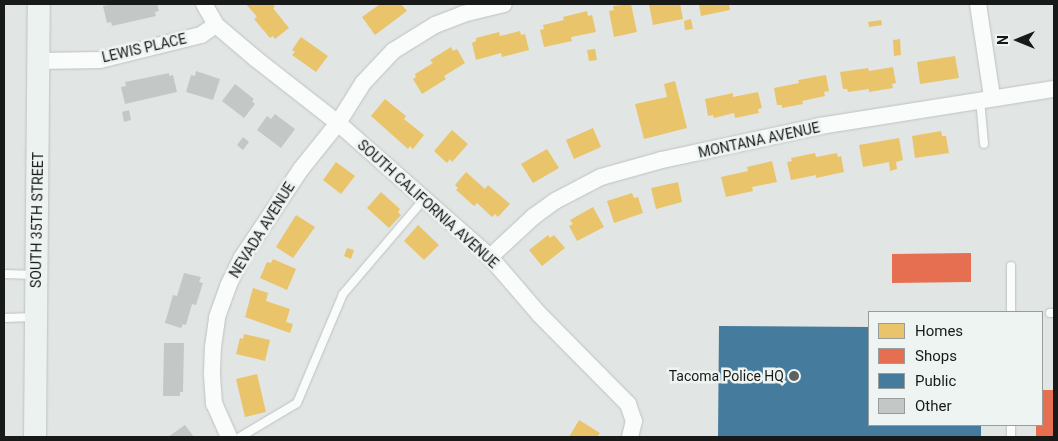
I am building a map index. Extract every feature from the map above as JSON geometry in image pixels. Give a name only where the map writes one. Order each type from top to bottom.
[{"type":"street","name":"SOUTH 35TH STREET","points":[[35,437],[39,4]]},
{"type":"street","name":"SOUTH CALIFORNIA AVENUE","points":[[204,4],[216,25],[338,123],[490,257],[539,314],[628,404],[634,421],[630,437]]},
{"type":"street","name":"NEVADA AVENUE","points":[[229,437],[214,404],[212,372],[218,317],[228,286],[242,259],[301,169],[338,123],[363,83],[393,51],[435,25],[463,14],[504,4]]},
{"type":"street","points":[[978,4],[986,98]]},
{"type":"street","name":"LEWIS PLACE","points":[[39,61],[100,60],[201,35],[216,25]]},
{"type":"street","name":"MONTANA AVENUE","points":[[490,257],[533,217],[555,201],[601,177],[662,160],[820,126],[986,98],[1054,89]]},
{"type":"lane","points":[[984,144],[986,98]]},
{"type":"lane","points":[[240,437],[297,403],[342,294],[424,199]]},
{"type":"lane","points":[[1011,266],[1011,311]]},
{"type":"lane","points":[[4,274],[36,276]]},
{"type":"lane","points":[[4,318],[36,317]]},
{"type":"building: Homes","points":[[246,4],[273,4],[275,7],[273,8],[289,28],[275,39],[273,36],[270,38],[254,19],[257,17]]},
{"type":"building: Homes","points":[[380,4],[401,4],[407,11],[375,35],[362,17]]},
{"type":"building: Homes","points":[[631,4],[637,32],[614,37],[609,11],[614,10],[613,6]]},
{"type":"building: Homes","points":[[649,4],[680,4],[683,19],[653,25]]},
{"type":"building: Homes","points":[[699,4],[729,4],[730,10],[701,16]]},
{"type":"building: Homes","points":[[587,11],[588,16],[592,15],[596,32],[571,37],[572,41],[544,47],[540,30],[544,29],[543,25],[564,20],[563,17]]},
{"type":"building: Homes","points":[[691,19],[693,29],[685,30],[684,21]]},
{"type":"building: Homes","points":[[881,20],[882,25],[869,27],[868,22]]},
{"type":"building: Homes","points":[[520,31],[521,35],[525,34],[529,50],[502,57],[501,53],[476,60],[472,43],[476,41],[476,38],[499,32],[500,36]]},
{"type":"building: Homes","points":[[301,37],[328,56],[316,72],[292,55],[295,52],[292,50]]},
{"type":"building: Homes","points":[[900,39],[901,55],[894,56],[893,40]]},
{"type":"building: Homes","points":[[451,47],[453,51],[457,49],[465,63],[444,76],[446,79],[422,94],[413,79],[416,77],[415,74],[433,63],[430,60]]},
{"type":"building: Homes","points":[[595,49],[597,60],[589,61],[587,50]]},
{"type":"building: Homes","points":[[955,56],[959,78],[920,84],[917,62]]},
{"type":"building: Homes","points":[[893,67],[896,83],[892,84],[893,88],[869,92],[869,89],[848,92],[847,89],[843,89],[840,72],[868,68],[869,71]]},
{"type":"building: Homes","points":[[826,75],[829,91],[824,92],[825,96],[802,101],[803,104],[782,108],[782,105],[777,105],[774,88],[799,83],[798,80]]},
{"type":"building: Homes","points":[[675,81],[687,128],[644,139],[635,104],[667,97],[664,84]]},
{"type":"building: Homes","points":[[758,92],[762,108],[758,109],[759,113],[735,118],[734,113],[714,118],[713,115],[708,116],[705,99],[733,93],[733,97]]},
{"type":"building: Homes","points":[[385,99],[406,116],[404,119],[424,135],[413,149],[410,146],[408,149],[371,116]]},
{"type":"building: Homes","points":[[593,128],[601,147],[574,159],[566,140]]},
{"type":"building: Homes","points":[[452,130],[468,144],[452,162],[450,159],[447,163],[434,151]]},
{"type":"building: Homes","points":[[941,131],[942,136],[946,136],[949,153],[915,158],[912,136]]},
{"type":"building: Homes","points":[[899,138],[903,160],[896,162],[897,169],[890,171],[889,162],[863,167],[859,145]]},
{"type":"building: Homes","points":[[547,149],[559,168],[533,183],[521,164]]},
{"type":"building: Homes","points":[[815,153],[816,157],[837,153],[838,157],[841,156],[844,172],[816,178],[816,175],[791,180],[787,162],[792,161],[791,158]]},
{"type":"building: Homes","points":[[772,161],[777,182],[752,187],[753,191],[726,197],[721,177],[748,171],[747,167]]},
{"type":"building: Homes","points":[[336,162],[355,176],[341,194],[323,180]]},
{"type":"building: Homes","points":[[466,172],[485,189],[488,185],[510,204],[498,217],[495,214],[492,217],[477,203],[474,206],[456,190],[458,188],[455,185]]},
{"type":"building: Homes","points":[[678,182],[682,202],[656,209],[651,188]]},
{"type":"building: Homes","points":[[381,192],[400,209],[398,212],[401,215],[389,228],[367,208]]},
{"type":"building: Homes","points":[[632,193],[634,198],[638,197],[643,213],[614,223],[607,201]]},
{"type":"building: Homes","points":[[593,207],[604,227],[577,241],[569,226],[573,224],[570,220]]},
{"type":"building: Homes","points":[[296,215],[315,227],[293,258],[276,247]]},
{"type":"building: Homes","points":[[418,225],[439,245],[424,260],[404,241]]},
{"type":"building: Homes","points":[[548,235],[550,238],[554,235],[565,248],[542,266],[529,250]]},
{"type":"building: Homes","points":[[347,248],[354,250],[351,259],[344,256]]},
{"type":"building: Homes","points":[[273,259],[296,269],[287,290],[260,278],[267,262],[271,263]]},
{"type":"building: Homes","points":[[253,288],[268,293],[266,301],[290,309],[286,322],[293,324],[290,333],[245,317]]},
{"type":"building: Homes","points":[[244,334],[270,340],[265,361],[236,354],[240,338],[243,339]]},
{"type":"building: Homes","points":[[257,374],[266,412],[245,417],[236,379]]},
{"type":"building: Homes","points":[[579,420],[600,433],[597,437],[569,437]]},
{"type":"building: Shops","points":[[971,253],[971,282],[892,283],[892,254]]},
{"type":"building: Shops","points":[[1043,390],[1054,390],[1054,437],[1036,437],[1036,426],[1043,426]]},
{"type":"building: Public","name":"Tacoma Police HQ","points":[[719,326],[868,327],[868,426],[981,426],[981,437],[718,437]]},
{"type":"building: Other","points":[[114,4],[157,4],[159,11],[155,12],[156,16],[112,26],[111,22],[107,23],[103,6]]},
{"type":"building: Other","points":[[196,71],[220,79],[213,100],[186,92],[191,75],[195,76]]},
{"type":"building: Other","points":[[169,73],[169,76],[173,75],[177,92],[125,104],[121,87],[126,86],[125,82]]},
{"type":"building: Other","points":[[235,84],[254,99],[252,101],[255,104],[244,118],[222,101]]},
{"type":"building: Other","points":[[129,110],[131,120],[124,122],[122,112]]},
{"type":"building: Other","points":[[275,114],[295,129],[281,148],[257,130],[267,116],[271,119]]},
{"type":"building: Other","points":[[243,137],[249,142],[243,150],[237,145]]},
{"type":"building: Other","points":[[184,273],[201,277],[199,282],[203,283],[196,305],[192,304],[186,325],[183,324],[181,328],[165,323],[173,295],[177,296]]},
{"type":"building: Other","points":[[164,343],[184,343],[183,392],[180,392],[180,396],[163,396]]},
{"type":"building: Other","points":[[185,425],[194,437],[168,437]]},
{"type":"place","name":"Tacoma Police HQ","points":[[794,376]]}]
